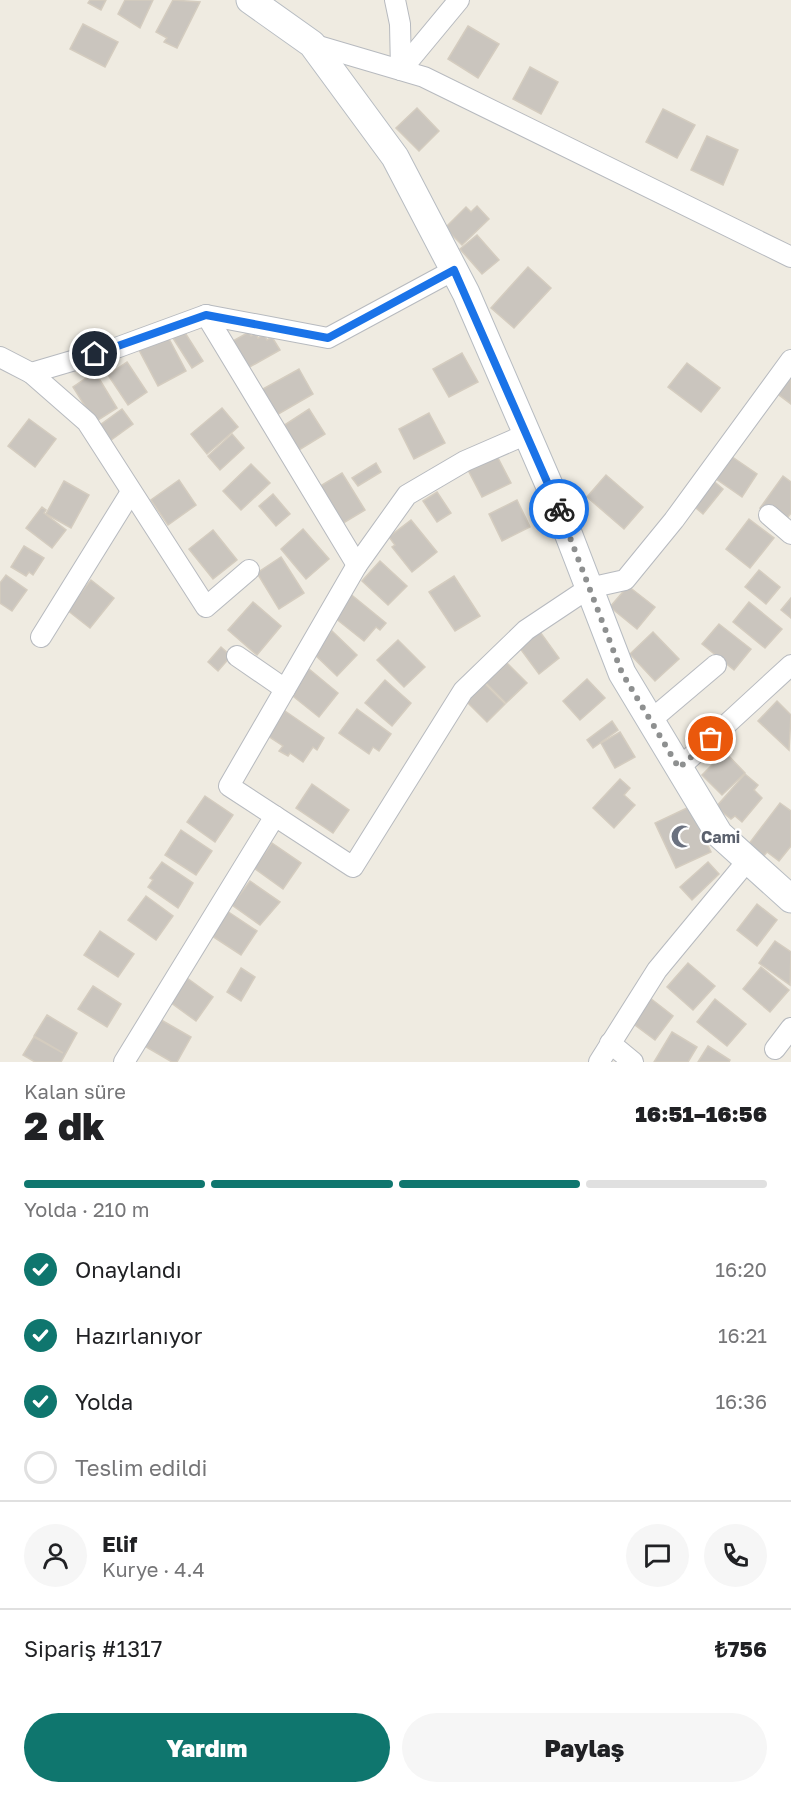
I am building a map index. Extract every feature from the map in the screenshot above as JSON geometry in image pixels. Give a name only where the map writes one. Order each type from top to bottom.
[{"type":"street","points":[[250,0],[312,44],[395,157],[454,270],[527,434],[622,673],[719,834],[791,899]]},
{"type":"street","points":[[395,0],[400,24],[401,70]]},
{"type":"street","points":[[401,70],[459,0]]},
{"type":"street","points":[[312,44],[435,82],[791,257]]},
{"type":"street","points":[[31,373],[116,348],[206,315],[328,338],[454,270]]},
{"type":"street","points":[[206,315],[357,565]]},
{"type":"street","points":[[0,357],[31,373],[87,422],[206,607],[249,570]]},
{"type":"street","points":[[527,434],[465,461],[406,495],[357,565],[229,786],[353,867],[463,691],[526,630],[589,588],[625,580],[674,520],[791,360]]},
{"type":"street","points":[[41,637],[131,492]]},
{"type":"street","points":[[769,515],[791,534]]},
{"type":"street","points":[[237,656],[285,688]]},
{"type":"street","points":[[651,720],[716,665]]},
{"type":"street","points":[[679,768],[791,665]]},
{"type":"street","points":[[124,1062],[274,816]]},
{"type":"street","points":[[599,1062],[657,970],[748,860]]},
{"type":"street","points":[[775,1049],[791,1028]]},
{"type":"street","points":[[610,1043],[633,1062]]},
{"type":"building","points":[[90,0],[106,0],[101,10],[88,3]]},
{"type":"building","points":[[125,0],[153,0],[140,28],[118,14]]},
{"type":"building","points":[[173,0],[200,2],[177,48],[164,42],[167,38],[156,32]]},
{"type":"building","points":[[83,24],[118,42],[105,67],[70,49]]},
{"type":"building","points":[[468,26],[499,44],[478,78],[448,59]]},
{"type":"building","points":[[530,67],[558,82],[541,114],[513,99]]},
{"type":"building","points":[[417,108],[439,131],[419,151],[396,128]]},
{"type":"building","points":[[663,109],[695,125],[677,158],[646,142]]},
{"type":"building","points":[[707,136],[738,150],[723,185],[691,170]]},
{"type":"building","points":[[477,206],[489,219],[462,245],[445,228],[466,207],[471,212]]},
{"type":"building","points":[[477,235],[499,260],[482,274],[460,249]]},
{"type":"building","points":[[528,267],[551,288],[514,328],[491,308]]},
{"type":"building","points":[[182,328],[203,361],[192,368],[171,335]]},
{"type":"building","points":[[249,332],[251,336],[256,333],[258,338],[264,334],[267,340],[272,337],[280,350],[246,369],[231,342]]},
{"type":"building","points":[[167,335],[186,371],[158,386],[139,350]]},
{"type":"building","points":[[462,353],[478,382],[449,397],[433,369]]},
{"type":"building","points":[[127,362],[147,392],[128,405],[108,375]]},
{"type":"building","points":[[687,363],[720,388],[701,412],[668,387]]},
{"type":"building","points":[[299,369],[313,394],[275,416],[261,390]]},
{"type":"building","points":[[791,371],[791,404],[775,392]]},
{"type":"building","points":[[95,372],[117,408],[95,422],[73,387]]},
{"type":"building","points":[[222,408],[238,427],[207,454],[191,434]]},
{"type":"building","points":[[122,409],[133,424],[107,443],[96,428]]},
{"type":"building","points":[[309,409],[325,434],[299,450],[283,426]]},
{"type":"building","points":[[429,413],[445,443],[414,459],[399,429]]},
{"type":"building","points":[[29,419],[56,439],[35,467],[8,446]]},
{"type":"building","points":[[232,434],[244,448],[220,470],[208,456]]},
{"type":"building","points":[[496,454],[511,483],[482,497],[467,468]]},
{"type":"building","points":[[728,454],[757,474],[742,497],[712,476]]},
{"type":"building","points":[[376,463],[381,472],[358,486],[352,478]]},
{"type":"building","points":[[251,464],[270,483],[241,510],[223,491]]},
{"type":"building","points":[[342,473],[365,510],[340,525],[317,488]]},
{"type":"building","points":[[606,475],[643,507],[624,529],[587,497]]},
{"type":"building","points":[[783,476],[791,482],[791,513],[782,525],[760,508]]},
{"type":"building","points":[[710,478],[723,489],[703,514],[690,503]]},
{"type":"building","points":[[179,480],[196,505],[168,525],[151,500]]},
{"type":"building","points":[[64,481],[89,495],[71,528],[46,514]]},
{"type":"building","points":[[437,492],[451,513],[437,522],[423,501]]},
{"type":"building","points":[[273,494],[290,514],[276,526],[259,506]]},
{"type":"building","points":[[517,500],[530,527],[502,541],[489,514]]},
{"type":"building","points":[[42,507],[46,510],[44,513],[66,530],[52,548],[26,528]]},
{"type":"building","points":[[749,519],[774,538],[750,568],[726,549]]},
{"type":"building","points":[[411,520],[437,552],[412,572],[392,547],[395,545],[389,537]]},
{"type":"building","points":[[303,529],[329,559],[306,579],[281,549]]},
{"type":"building","points":[[213,530],[237,560],[213,579],[189,549]]},
{"type":"building","points":[[24,546],[44,558],[33,575],[29,572],[26,576],[11,567]]},
{"type":"building","points":[[281,557],[304,593],[279,609],[257,573]]},
{"type":"building","points":[[380,561],[407,586],[388,605],[362,581]]},
{"type":"building","points":[[759,570],[780,587],[766,604],[745,587]]},
{"type":"building","points":[[6,575],[27,590],[12,611],[0,603],[0,583]]},
{"type":"building","points":[[454,576],[480,616],[455,631],[429,592]]},
{"type":"building","points":[[91,580],[114,598],[90,628],[67,610]]},
{"type":"building","points":[[628,586],[655,607],[637,629],[610,607]]},
{"type":"building","points":[[348,592],[386,623],[380,630],[376,627],[364,641],[330,614]]},
{"type":"building","points":[[791,598],[791,618],[781,610]]},
{"type":"building","points":[[253,602],[281,626],[257,655],[228,630]]},
{"type":"building","points":[[749,602],[782,629],[765,648],[733,622]]},
{"type":"building","points":[[719,624],[751,649],[734,670],[702,644]]},
{"type":"building","points":[[332,631],[357,655],[337,676],[312,652]]},
{"type":"building","points":[[540,632],[559,658],[539,674],[519,647]]},
{"type":"building","points":[[653,632],[679,659],[655,681],[630,654]]},
{"type":"building","points":[[398,640],[425,667],[404,687],[377,660]]},
{"type":"building","points":[[221,647],[231,656],[218,671],[208,662]]},
{"type":"building","points":[[502,658],[527,683],[506,703],[482,679]]},
{"type":"building","points":[[309,669],[338,693],[319,717],[289,693]]},
{"type":"building","points":[[587,679],[605,698],[580,720],[563,701]]},
{"type":"building","points":[[385,680],[411,703],[392,726],[365,703]]},
{"type":"building","points":[[481,680],[505,704],[487,722],[463,698]]},
{"type":"building","points":[[777,701],[791,715],[789,750],[758,721]]},
{"type":"building","points":[[357,709],[391,734],[379,751],[373,747],[369,754],[339,733]]},
{"type":"building","points":[[285,711],[324,738],[317,750],[313,747],[303,762],[290,753],[288,756],[279,751],[283,746],[268,736]]},
{"type":"building","points":[[612,721],[618,730],[593,748],[587,740]]},
{"type":"building","points":[[620,732],[635,757],[615,768],[601,743]]},
{"type":"building","points":[[725,752],[745,773],[722,795],[702,775]]},
{"type":"building","points":[[745,774],[758,785],[754,790],[762,798],[742,822],[735,816],[731,819],[716,807]]},
{"type":"building","points":[[620,779],[630,788],[624,795],[635,805],[614,828],[593,808]]},
{"type":"building","points":[[312,784],[349,810],[333,833],[296,808]]},
{"type":"building","points":[[205,796],[233,815],[215,842],[187,822]]},
{"type":"building","points":[[780,803],[791,811],[791,846],[779,861],[767,852],[763,857],[748,845]]},
{"type":"building","name":"Cami","points":[[689,807],[711,852],[676,868],[655,823]]},
{"type":"building","points":[[181,830],[212,851],[196,875],[165,855]]},
{"type":"building","points":[[272,843],[301,863],[283,889],[254,868]]},
{"type":"building","points":[[162,862],[193,883],[178,908],[148,887],[153,880],[150,878]]},
{"type":"building","points":[[708,862],[719,874],[692,900],[680,887]]},
{"type":"building","points":[[250,881],[280,902],[260,925],[232,905]]},
{"type":"building","points":[[146,896],[173,916],[156,940],[128,920]]},
{"type":"building","points":[[757,904],[777,920],[757,946],[737,930]]},
{"type":"building","points":[[227,911],[257,931],[241,955],[212,936]]},
{"type":"building","points":[[100,931],[134,954],[118,977],[84,955]]},
{"type":"building","points":[[775,941],[791,952],[790,985],[759,963]]},
{"type":"building","points":[[688,963],[715,986],[693,1010],[667,987]]},
{"type":"building","points":[[761,967],[789,990],[770,1012],[743,989]]},
{"type":"building","points":[[241,968],[255,977],[241,1001],[227,992]]},
{"type":"building","points":[[187,978],[213,997],[196,1021],[170,1002]]},
{"type":"building","points":[[93,986],[121,1004],[107,1027],[78,1009]]},
{"type":"building","points":[[650,998],[673,1016],[655,1040],[631,1022]]},
{"type":"building","points":[[715,999],[746,1024],[727,1046],[697,1022]]},
{"type":"building","points":[[47,1015],[77,1033],[61,1062],[35,1062],[23,1055],[34,1037],[63,1053],[34,1036]]},
{"type":"building","points":[[156,1017],[191,1037],[177,1062],[172,1062],[141,1044]]},
{"type":"building","points":[[672,1032],[697,1047],[688,1062],[654,1062]]},
{"type":"building","points":[[708,1046],[730,1060],[729,1062],[698,1062]]},
{"type":"way so far","points":[[559,509],[622,673],[679,768],[711,739]]},
{"type":"place","name":"Cami","points":[[683,837]]},
{"type":"route","points":[[95,354],[206,315],[328,338],[454,270],[559,509]]}]
